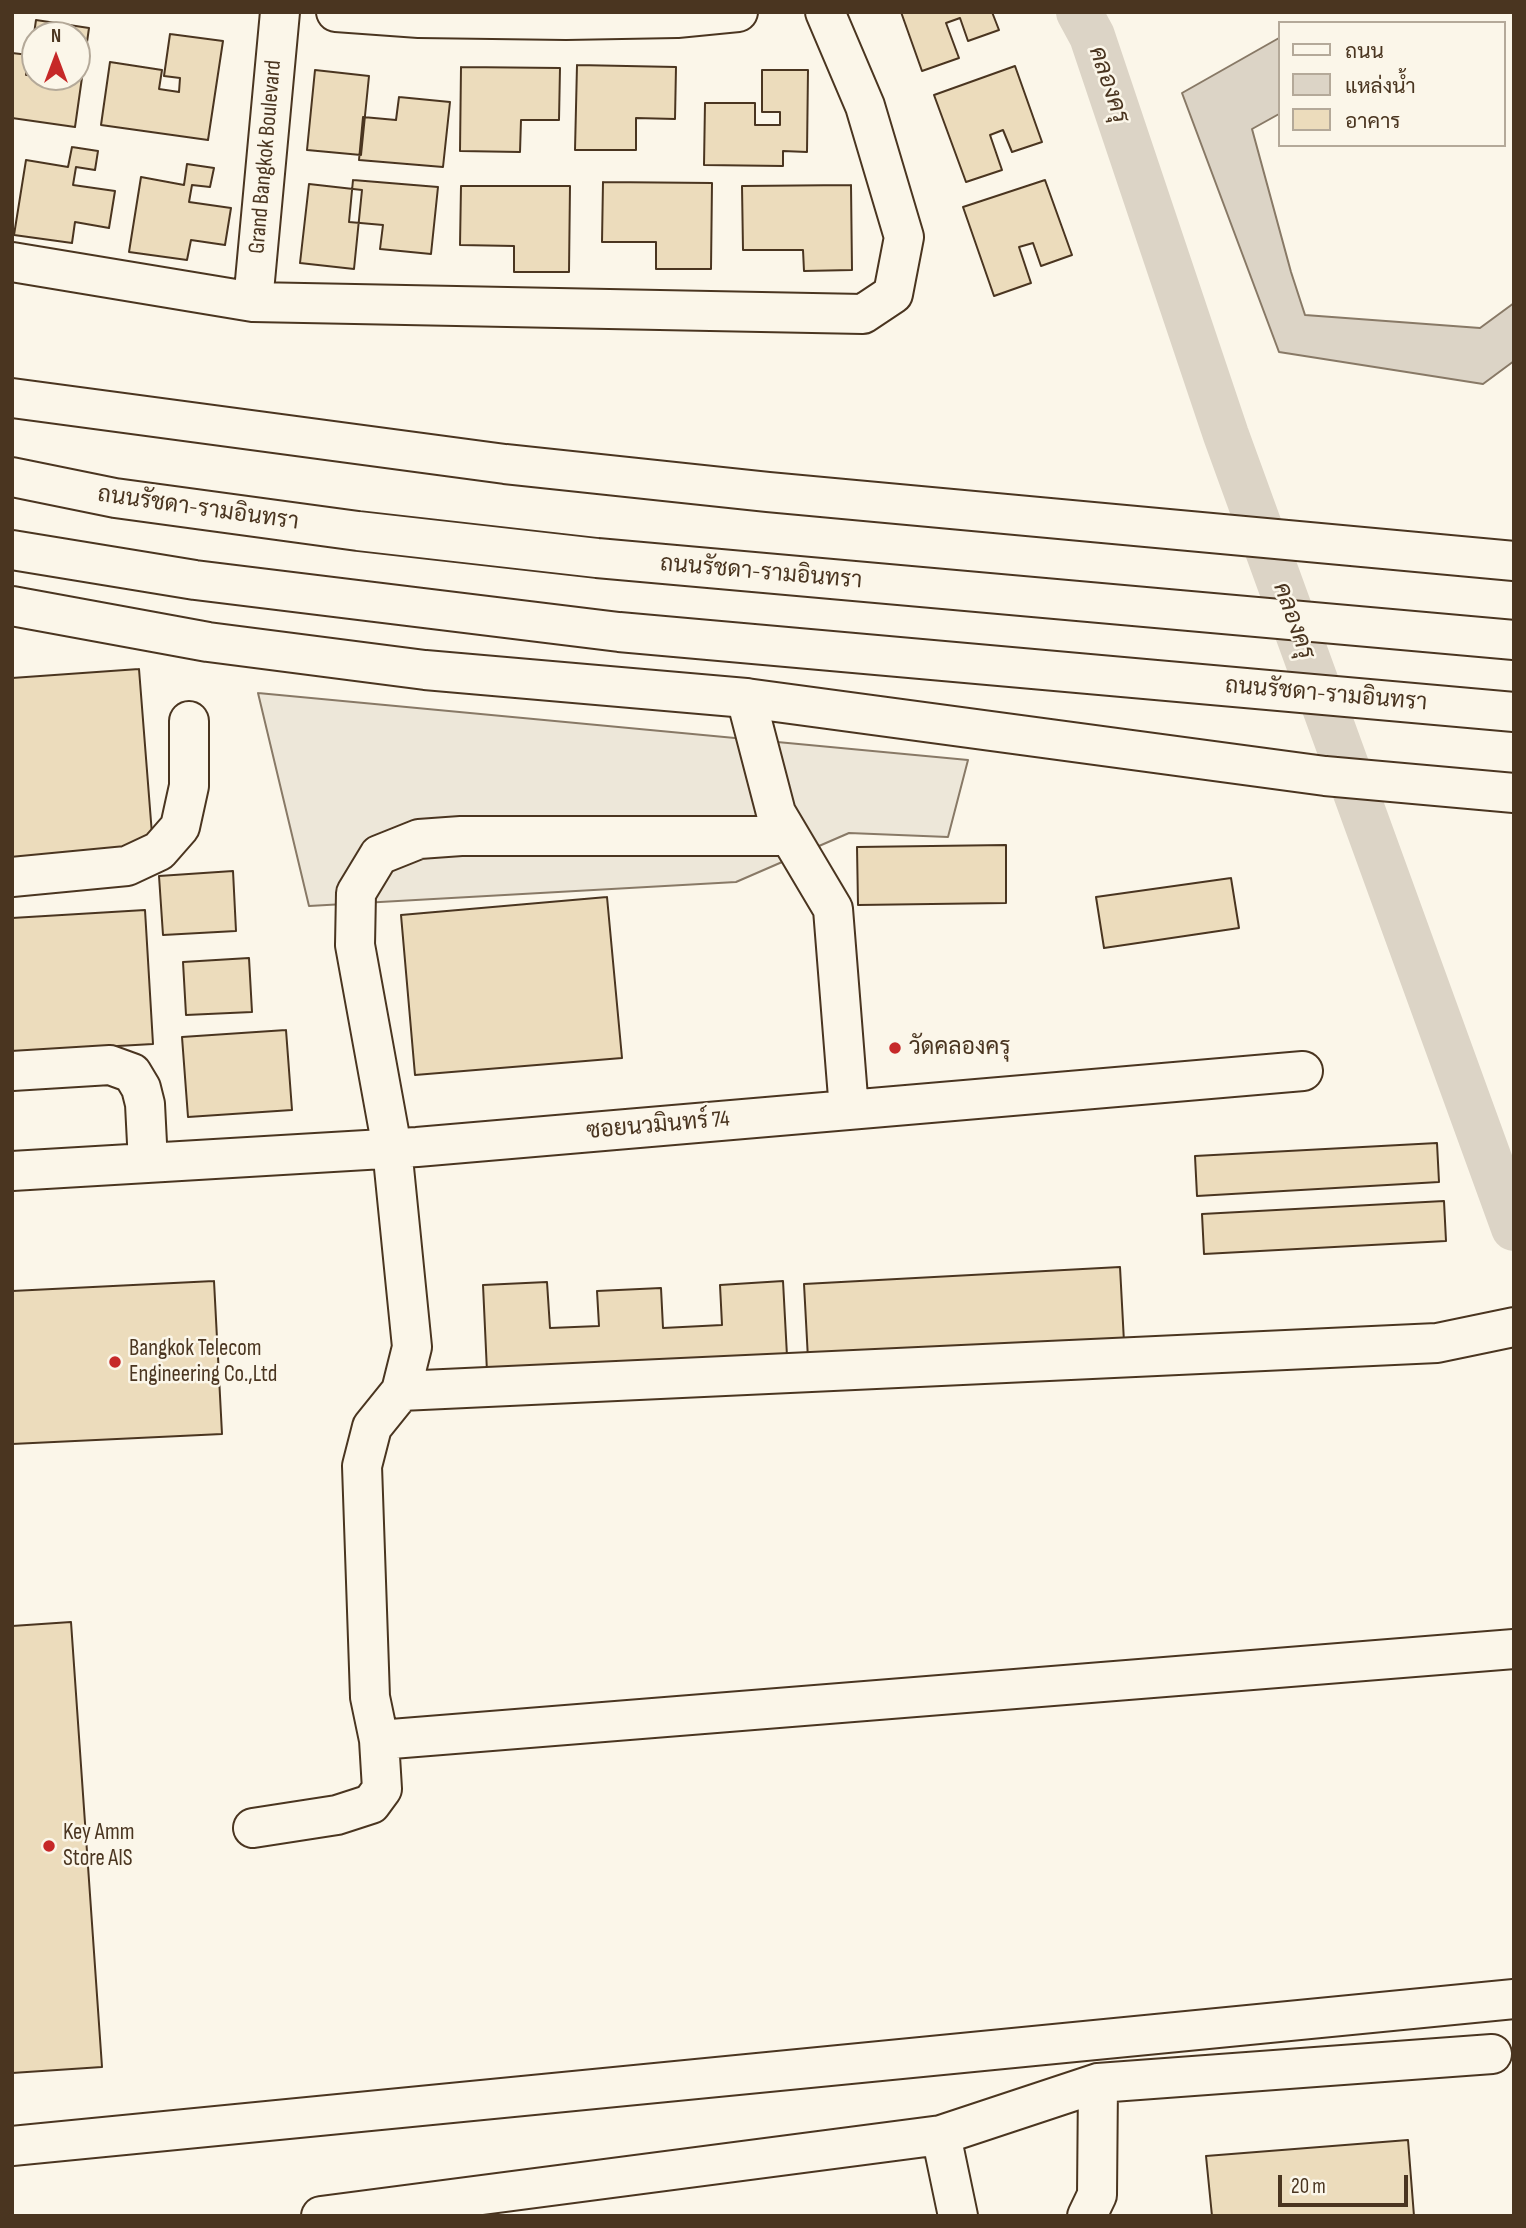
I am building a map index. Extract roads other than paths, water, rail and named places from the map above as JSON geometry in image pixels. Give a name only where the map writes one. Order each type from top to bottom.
[{"type":"street","name":"Grand Bangkok Boulevard","points":[[253,302],[280,12]]},
{"type":"street","points":[[336,12],[419,18],[566,20],[677,18],[738,12]]},
{"type":"street","points":[[12,262],[253,302],[863,314],[893,294],[904,237],[865,106],[825,12]]},
{"type":"street","points":[[12,398],[505,464],[768,492],[1514,561]]},
{"type":"street","name":"ถนนรัชดา-รามอินทรา","points":[[12,478],[115,498],[358,531],[597,558],[1514,640]]},
{"type":"street","name":"ถนนรัชดา-รามอินทรา","points":[[12,550],[195,580],[619,632],[1514,712]]},
{"type":"street","points":[[12,606],[208,642],[425,670],[746,698],[1325,776],[1514,793]]},
{"type":"street","points":[[746,698],[776,813],[833,909],[849,1110]]},
{"type":"street","points":[[12,877],[127,866],[159,850],[180,827],[190,786],[189,721]]},
{"type":"street","points":[[253,1828],[337,1815],[371,1804],[382,1789],[379,1740],[370,1697],[362,1466],[372,1427],[401,1391],[412,1347],[392,1148],[355,946],[356,893],[379,855],[419,839],[461,836],[789,836]]},
{"type":"street","points":[[12,1071],[110,1065],[132,1073],[141,1087],[145,1104],[148,1163]]},
{"type":"street","name":"ซอยนวมินทร์ 74","points":[[12,1171],[392,1148],[1303,1071]]},
{"type":"street","points":[[401,1391],[1437,1343],[1506,1329]]},
{"type":"street","points":[[379,1740],[1514,1649]]},
{"type":"street","points":[[12,2146],[1514,1999]]},
{"type":"street","points":[[321,2216],[941,2135],[1098,2083],[1492,2054]]},
{"type":"street","points":[[1087,2216],[1097,2195],[1098,2083]]},
{"type":"street","points":[[941,2135],[958,2216]]},
{"type":"water","points":[[1278,39],[1278,115],[1252,129],[1305,315],[1480,328],[1514,303],[1514,361],[1483,384],[1279,352],[1182,93]]},
{"type":"waterway","name":"คลองครุ","points":[[1079,12],[1092,36],[1226,435],[1514,1228]]},
{"type":"place","name":"วัดคลองครุ","points":[[895,1048]]},
{"type":"place","name":"Bangkok Telecom Engineering Co.,Ltd","points":[[115,1362]]},
{"type":"place","name":"Key Amm Store AIS","points":[[49,1846]]}]
